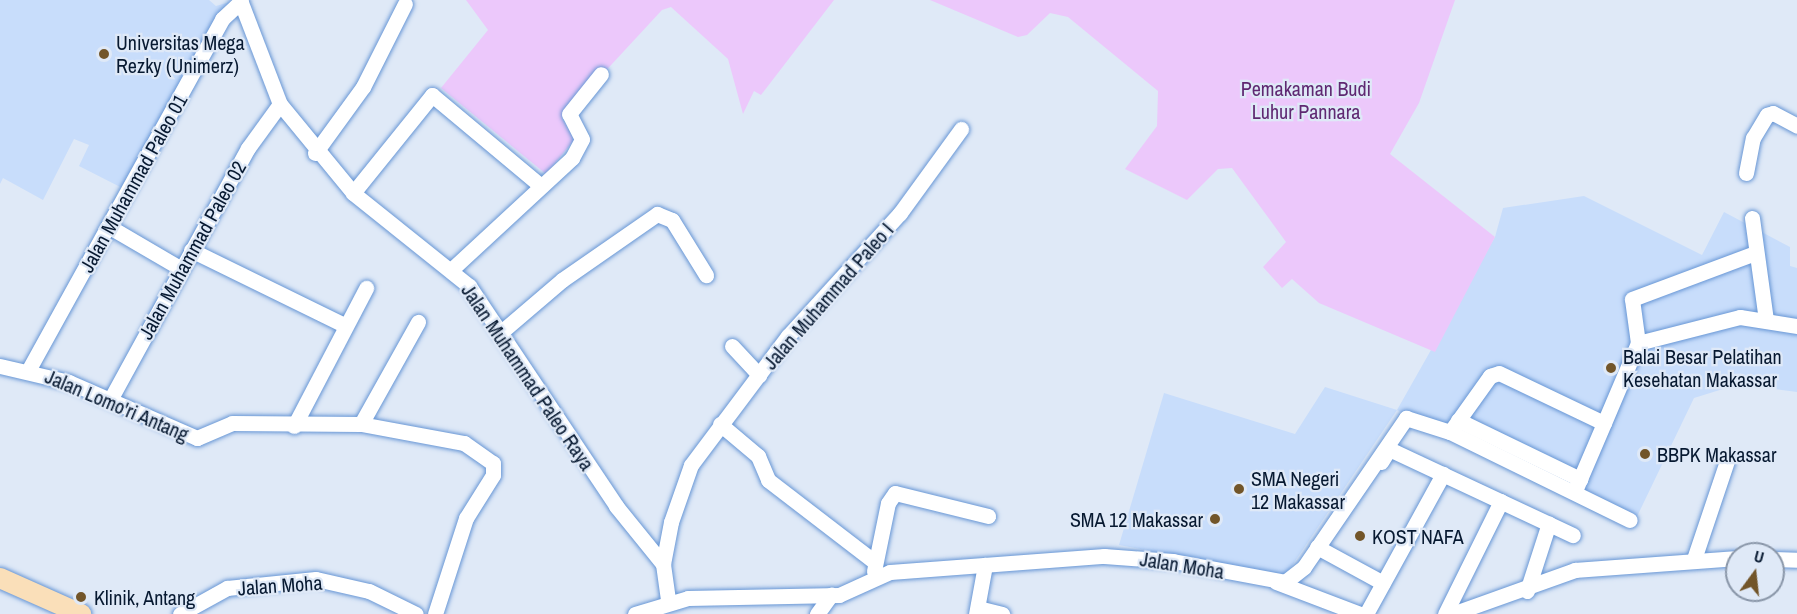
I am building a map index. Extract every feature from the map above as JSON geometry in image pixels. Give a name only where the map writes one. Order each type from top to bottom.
[{"type":"main road","points":[[0,578],[81,614]]},
{"type":"street","name":"Jalan Muhammad Paleo Raya","points":[[241,1],[280,104],[315,153],[352,193],[469,286],[616,506],[663,564]]},
{"type":"street","name":"Jalan Muhammad Paleo 01","points":[[29,369],[222,19],[241,1]]},
{"type":"street","points":[[315,153],[363,87],[405,4]]},
{"type":"street","points":[[451,270],[541,186],[581,143],[569,114],[601,74]]},
{"type":"street","points":[[352,193],[432,95],[541,186]]},
{"type":"street","name":"Jalan Muhammad Paleo 02","points":[[110,400],[180,268],[251,143],[280,104]]},
{"type":"street","points":[[1746,173],[1753,138],[1767,115],[1773,113],[1797,126]]},
{"type":"street","name":"Jalan Muhammad Paleo I","points":[[663,564],[684,478],[720,424],[811,309],[847,278],[887,229],[961,129]]},
{"type":"street","points":[[500,333],[562,280],[657,214],[672,220],[706,275]]},
{"type":"street","points":[[1752,218],[1766,320]]},
{"type":"street","points":[[108,226],[180,268]]},
{"type":"street","points":[[191,250],[344,326]]},
{"type":"street","points":[[1578,484],[1638,343],[1631,305],[1636,296],[1755,253]]},
{"type":"street","points":[[366,288],[344,326],[294,426],[361,424],[464,443],[493,464],[492,475],[466,518],[435,614]]},
{"type":"street","points":[[1638,343],[1740,317],[1797,326]]},
{"type":"street","points":[[361,424],[418,322]]},
{"type":"street","points":[[732,346],[759,375]]},
{"type":"street","name":"Jalan Lomo'ri Antang","points":[[0,366],[29,369],[110,400],[199,439],[232,423],[294,426]]},
{"type":"street","points":[[1454,426],[1490,376],[1499,373],[1604,423]]},
{"type":"street","points":[[1276,582],[1295,578],[1400,422],[1413,418],[1454,426],[1578,484],[1630,520]]},
{"type":"street","points":[[720,424],[758,456],[768,480],[874,569],[895,493],[988,516]]},
{"type":"street","points":[[1318,546],[1331,541],[1389,449],[1573,535]]},
{"type":"street","points":[[1694,559],[1727,461]]},
{"type":"street","points":[[1366,614],[1443,474]]},
{"type":"street","points":[[1445,614],[1501,501]]},
{"type":"street","points":[[1527,591],[1550,523]]},
{"type":"street","points":[[1318,546],[1383,583]]},
{"type":"street","name":"Jalan Moha","points":[[635,614],[668,601],[848,593],[874,569],[1141,558],[1276,582],[1360,614]]},
{"type":"street","points":[[1452,614],[1527,591],[1575,570],[1725,558]]},
{"type":"street","points":[[663,564],[668,601]]},
{"type":"street","points":[[985,565],[977,611],[1002,614]]},
{"type":"street","name":"Jalan Moha","points":[[180,614],[227,588],[316,579],[369,591],[416,614]]},
{"type":"street","points":[[817,614],[831,595]]},
{"type":"shaded area","name":"Universitas Mega Rezky (Unimerz)","points":[[0,0],[209,0],[216,6],[237,0],[132,193],[79,166],[89,145],[74,139],[43,200],[3,178],[0,184]]},
{"type":"shaded area","name":"Balai Besar Pelatihan Kesehatan Makassar","points":[[1584,196],[1702,255],[1724,212],[1790,247],[1790,266],[1797,268],[1797,392],[1739,384],[1694,398],[1631,529],[1397,410],[1495,237],[1503,208]]},
{"type":"shaded area","name":"SMA Negeri 12 Makassar","points":[[1325,387],[1397,410],[1285,576],[1119,545],[1164,393],[1295,434]]},
{"type":"green space","points":[[466,0],[834,0],[761,95],[754,91],[743,114],[728,59],[671,7],[662,10],[562,118],[574,140],[546,174],[441,88],[488,30]]},
{"type":"green space","name":"Pemakaman Budi Luhur Pannara","points":[[930,0],[1455,0],[1419,103],[1390,154],[1495,237],[1435,352],[1319,303],[1292,279],[1282,288],[1263,267],[1286,242],[1232,168],[1218,169],[1187,200],[1125,169],[1157,126],[1158,91],[1068,17],[1050,13],[1027,35],[1018,37]]},
{"type":"place","name":"Universitas Mega Rezky (Unimerz)","points":[[104,54]]},
{"type":"place","name":"Balai Besar Pelatihan Kesehatan Makassar","points":[[1611,368]]},
{"type":"place","name":"BBPK Makassar","points":[[1645,454]]},
{"type":"place","name":"SMA Negeri 12 Makassar","points":[[1239,489]]},
{"type":"place","name":"SMA 12 Makassar","points":[[1215,519]]},
{"type":"place","name":"KOST NAFA","points":[[1360,536]]},
{"type":"place","name":"Klinik, Antang","points":[[81,597]]}]
